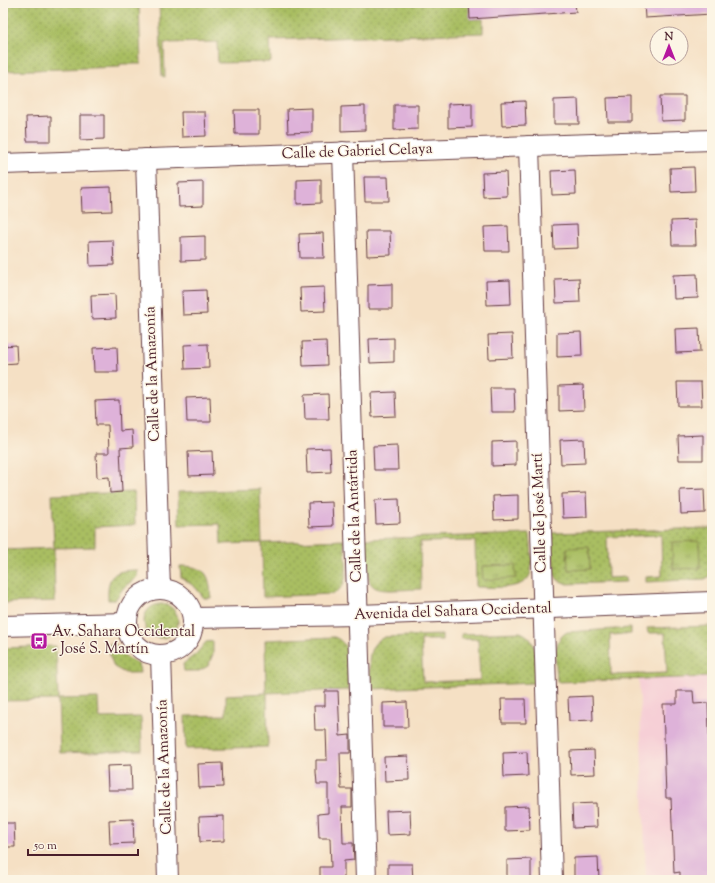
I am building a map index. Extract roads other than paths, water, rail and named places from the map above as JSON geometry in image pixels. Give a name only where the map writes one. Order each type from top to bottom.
[{"type":"street","name":"Calle de Gabriel Celaya","points":[[3,164],[712,140]]},
{"type":"street","name":"Calle de José Martí","points":[[529,146],[552,880]]},
{"type":"street","name":"Calle de la Antártida","points":[[343,152],[366,880]]},
{"type":"street","name":"Calle de la Amazonía","points":[[146,159],[160,589]]},
{"type":"street","points":[[160,589],[172,591],[182,597],[190,607],[194,618],[192,632],[185,644],[174,652],[161,655],[147,652],[135,643],[128,630],[127,622],[130,610],[136,599],[147,591],[160,589]]},
{"type":"street","name":"Avenida del Sahara Occidental","points":[[194,618],[358,616],[712,602]]},
{"type":"street","points":[[3,626],[127,622]]},
{"type":"street","name":"Calle de la Amazonía","points":[[161,655],[168,880]]},
{"type":"place","name":"Av. Sahara Occidental - José S. Martín","points":[[39,641]]}]
